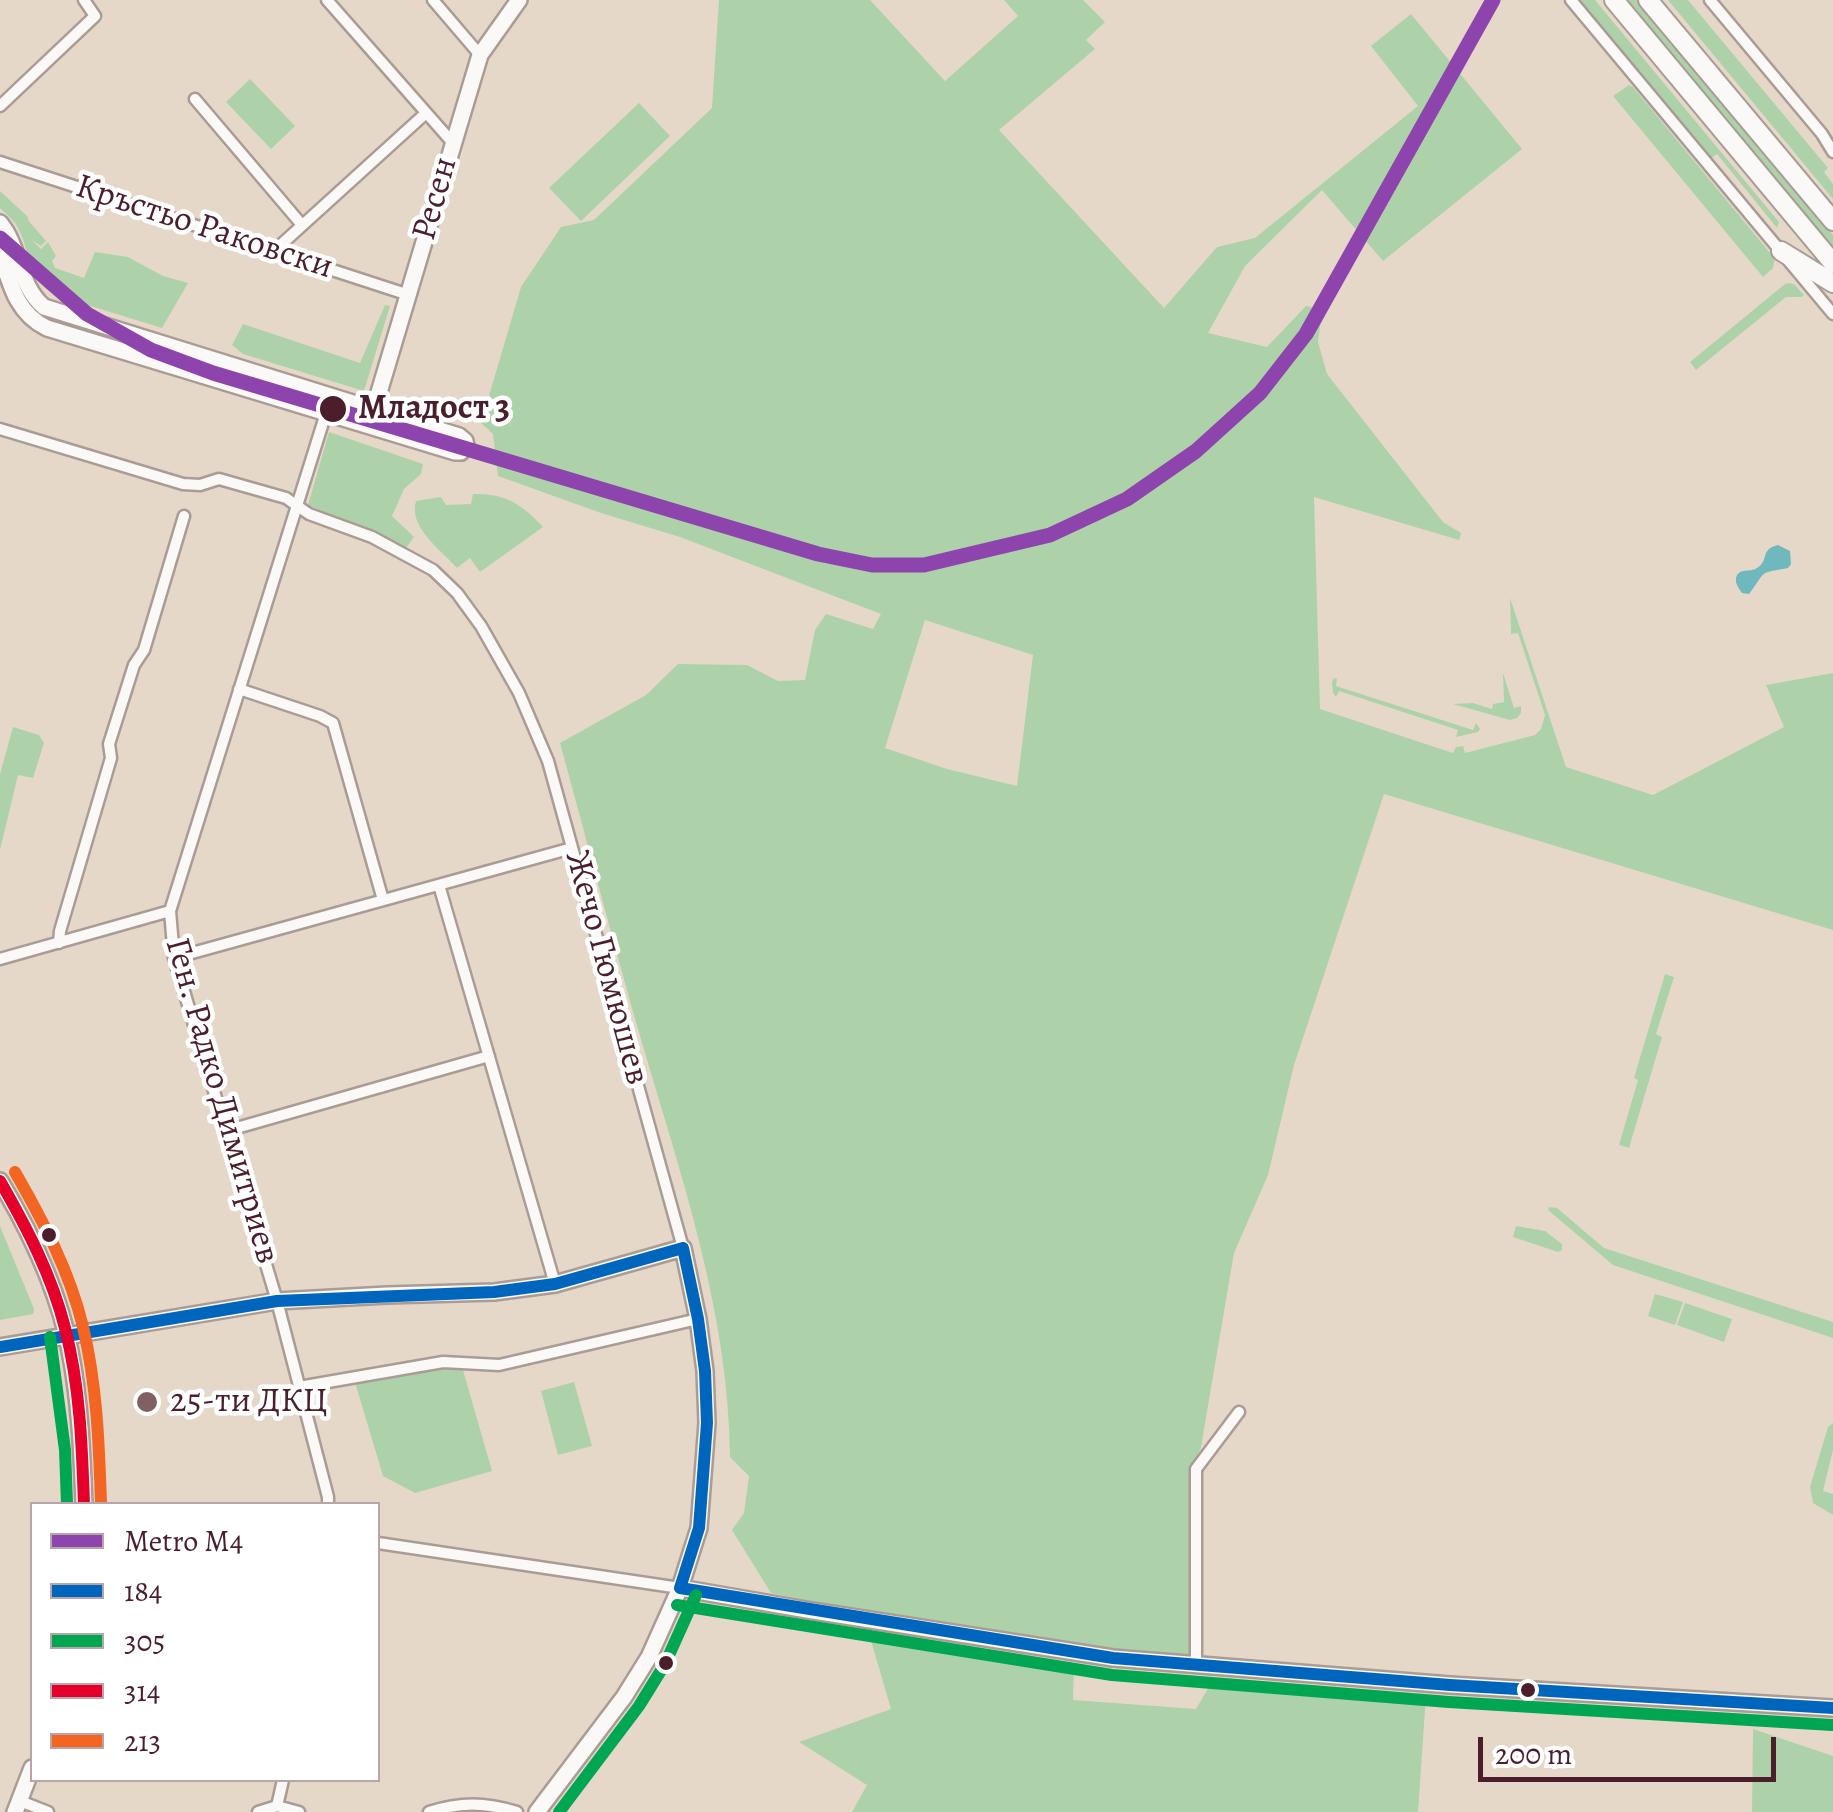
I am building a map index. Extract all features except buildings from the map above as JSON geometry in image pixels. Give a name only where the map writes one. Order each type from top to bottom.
[{"type":"highway","points":[[1614,0],[1833,264]]},
{"type":"highway","points":[[1648,0],[1833,222]]},
{"type":"highway","points":[[1781,250],[1833,283]]},
{"type":"street","points":[[0,106],[95,16],[84,0]]},
{"type":"street","points":[[327,0],[452,142]]},
{"type":"street","points":[[433,0],[480,55]]},
{"type":"street","name":"Ресен","points":[[374,409],[480,55],[519,0]]},
{"type":"street","points":[[1571,0],[1833,314]]},
{"type":"street","points":[[1710,0],[1833,152]]},
{"type":"street","points":[[195,99],[302,225]]},
{"type":"street","points":[[274,251],[426,113]]},
{"type":"street","name":"Кръстьо Раковски","points":[[0,162],[409,295]]},
{"type":"street","points":[[0,224],[8,233],[27,287],[44,307],[462,436],[466,446],[455,452],[48,328],[35,321],[19,303],[0,252]]},
{"type":"street","name":"Ген. Радко Димитриев","points":[[326,413],[170,911],[174,958],[277,1302],[328,1502]]},
{"type":"street","name":"Жечо Гюмюшев","points":[[0,429],[184,484],[218,479],[286,498],[309,514],[372,537],[433,570],[482,626],[520,693],[548,761],[682,1248],[698,1319],[708,1423],[699,1528],[680,1588],[649,1657],[624,1698],[538,1812]]},
{"type":"street","points":[[59,943],[111,758],[109,744],[134,665],[144,650],[184,516]]},
{"type":"street","points":[[240,689],[333,723],[384,900]]},
{"type":"street","points":[[174,958],[572,848]]},
{"type":"street","points":[[439,885],[555,1284]]},
{"type":"street","points":[[0,959],[170,911]]},
{"type":"street","points":[[226,1131],[489,1056]]},
{"type":"street","points":[[0,1181],[47,1274],[67,1336],[82,1449],[84,1502]]},
{"type":"street","points":[[0,1347],[277,1302],[494,1292],[555,1284],[682,1248]]},
{"type":"street","points":[[299,1387],[442,1362],[499,1365],[698,1319]]},
{"type":"street","points":[[1196,1666],[1196,1469],[1239,1412]]},
{"type":"street","points":[[380,1543],[1113,1658],[1450,1685],[1833,1708]]},
{"type":"street","points":[[30,1773],[17,1806],[48,1812]]},
{"type":"street","points":[[278,1806],[283,1782]]},
{"type":"street","points":[[429,1812],[466,1803],[517,1812]]},
{"type":"street","points":[[258,1812],[278,1806],[299,1812]]},
{"type":"green space","points":[[719,0],[870,0],[945,81],[1018,16],[1004,0],[1083,0],[1105,22],[1086,40],[1095,49],[999,130],[1164,308],[1217,247],[1255,238],[1418,106],[1371,46],[1411,14],[1522,149],[1383,261],[1322,190],[1245,266],[1208,333],[1267,347],[1306,306],[1327,310],[1318,342],[1327,374],[1443,522],[1461,533],[1459,540],[1314,497],[1320,709],[1453,753],[1456,747],[1463,746],[1465,753],[1535,735],[1545,715],[1518,633],[1511,634],[1510,598],[1566,767],[1653,795],[1784,727],[1766,685],[1833,673],[1833,930],[1384,794],[1294,1065],[1268,1175],[1234,1253],[1201,1447],[1191,1471],[1189,1658],[1122,1653],[771,1593],[732,1530],[744,1513],[749,1476],[730,1457],[721,1349],[712,1296],[560,743],[646,695],[678,664],[747,665],[778,681],[805,680],[815,630],[826,614],[873,629],[881,614],[680,537],[498,476],[493,434],[481,423],[521,287],[561,227],[594,220],[712,108]],"holes":[[[925,620],[1033,655],[1017,786],[947,769],[885,748]]]},
{"type":"green space","points":[[1579,0],[1595,0],[1779,222],[1777,228],[1717,154],[1710,159]]},
{"type":"green space","points":[[1626,0],[1637,0],[1833,235],[1833,248]]},
{"type":"green space","points":[[1668,0],[1688,0],[1828,168],[1824,172],[1833,184],[1833,199]]},
{"type":"green space","points":[[250,79],[295,126],[271,149],[226,102]]},
{"type":"green space","points":[[1629,85],[1775,259],[1773,268],[1763,277],[1613,96]]},
{"type":"green space","points":[[639,103],[670,136],[581,221],[549,188]]},
{"type":"green space","points":[[0,191],[28,217],[46,241],[41,246],[32,240],[41,249],[48,242],[56,256],[52,261],[55,268],[84,278],[95,252],[128,257],[163,276],[188,283],[162,328],[55,295],[45,287],[33,272],[17,226],[0,208]]},
{"type":"green space","points":[[1789,283],[1804,295],[1786,297],[1696,370],[1690,362]]},
{"type":"green space","points":[[385,305],[390,306],[364,391],[243,354],[232,345],[243,324],[360,363]]},
{"type":"green space","points":[[40,312],[443,436],[442,440],[60,325]]},
{"type":"green space","points":[[329,432],[423,464],[421,474],[404,489],[392,516],[414,537],[406,548],[308,505]]},
{"type":"green space","points":[[473,494],[494,495],[512,502],[543,527],[480,572],[470,558],[457,568],[421,529],[415,511],[416,501],[441,497],[446,505],[471,504]]},
{"type":"green space","points":[[1503,673],[1514,708],[1521,706],[1517,718],[1510,720],[1453,704],[1473,703],[1492,709],[1493,704],[1504,702]]},
{"type":"green space","points":[[1334,678],[1336,686],[1473,730],[1476,723],[1480,729],[1456,737],[1458,730],[1339,691],[1336,697]]},
{"type":"green space","points":[[13,727],[39,735],[44,743],[33,778],[18,775],[0,850],[0,774]]},
{"type":"green space","points":[[1665,974],[1674,977],[1656,1034],[1662,1037],[1629,1148],[1619,1145]]},
{"type":"green space","points":[[1549,1207],[1557,1208],[1604,1248],[1833,1322],[1833,1338],[1613,1265]]},
{"type":"green space","points":[[0,1226],[34,1309],[33,1314],[0,1320]]},
{"type":"green space","points":[[1516,1226],[1545,1231],[1562,1244],[1562,1250],[1513,1237]]},
{"type":"green space","points":[[1655,1294],[1683,1302],[1675,1325],[1648,1316]]},
{"type":"green space","points":[[1685,1303],[1732,1319],[1724,1342],[1677,1325]]},
{"type":"green space","points":[[461,1363],[492,1471],[415,1493],[383,1476],[354,1379]]},
{"type":"green space","points":[[574,1382],[592,1446],[558,1455],[541,1391]]},
{"type":"green space","points":[[1833,1423],[1833,1450],[1823,1491],[1833,1494],[1833,1515],[1813,1503],[1810,1487],[1828,1427]]},
{"type":"green space","points":[[869,1634],[1074,1666],[1073,1700],[1196,1709],[1213,1680],[1426,1695],[1418,1812],[852,1812],[867,1785],[799,1742],[891,1709]]},
{"type":"green space","points":[[1753,1729],[1833,1756],[1833,1812],[1752,1812]]},
{"type":"water","points":[[1778,545],[1790,551],[1788,568],[1764,574],[1749,594],[1742,593],[1737,575],[1757,568],[1766,552]]},
{"type":"metro line","name":"M4","points":[[0,238],[87,314],[151,350],[213,373],[818,554],[872,565],[924,565],[1050,535],[1127,499],[1196,451],[1260,393],[1306,334],[1493,0]]},
{"type":"transit line","name":"213","points":[[15,1172],[55,1247],[83,1327],[94,1393],[101,1502]]},
{"type":"transit line","name":"314","points":[[0,1181],[38,1253],[65,1328],[77,1394],[84,1502]]},
{"type":"transit line","name":"184","points":[[0,1347],[277,1301],[494,1292],[555,1284],[683,1248]]},
{"type":"transit line","name":"184","points":[[680,1588],[699,1528],[707,1423],[698,1319],[683,1248]]},
{"type":"transit line","name":"305","points":[[50,1337],[65,1450],[67,1502]]},
{"type":"transit line","name":"184","points":[[680,1588],[1113,1658],[1450,1685],[1833,1708]]},
{"type":"transit line","name":"305","points":[[559,1812],[639,1706],[665,1664],[696,1595]]},
{"type":"transit line","name":"305","points":[[677,1605],[1112,1675],[1449,1702],[1832,1725]]},
{"type":"place","name":"Младост 3","points":[[333,409]]},
{"type":"place","name":"25-ти ДКЦ","points":[[147,1402]]}]
